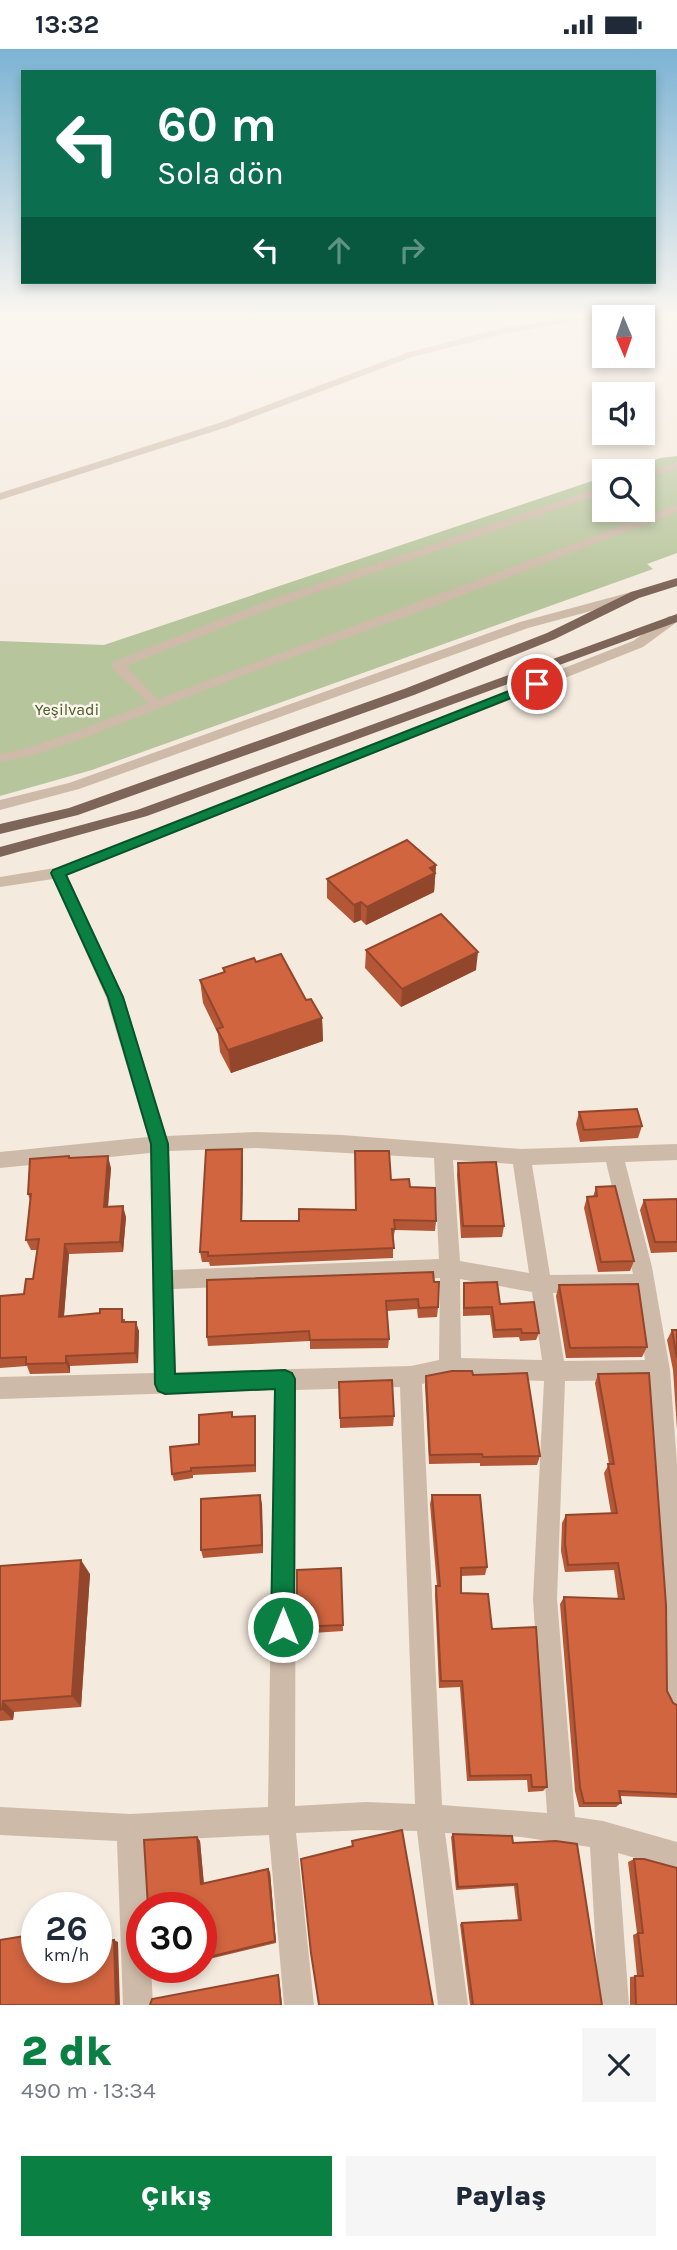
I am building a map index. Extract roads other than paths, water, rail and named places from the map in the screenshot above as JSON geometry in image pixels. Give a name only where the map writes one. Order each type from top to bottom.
[{"type":"main road","points":[[0,829],[73,812],[409,692],[551,636],[635,595],[677,582]]},
{"type":"main road","points":[[0,852],[142,813],[675,618]]},
{"type":"street","points":[[0,497],[269,408]]},
{"type":"street","points":[[655,472],[677,466]]},
{"type":"street","points":[[156,705],[117,664],[271,604],[592,493]]},
{"type":"street","points":[[0,758],[26,753],[156,705],[677,508]]},
{"type":"street","points":[[0,805],[74,786],[524,625],[635,595]]},
{"type":"street","points":[[0,882],[58,873],[638,644],[675,618]]},
{"type":"street","points":[[58,873],[115,997],[159,1144],[165,1384]]},
{"type":"street","points":[[0,1160],[159,1144],[257,1140],[521,1157],[677,1152]]},
{"type":"street","points":[[443,1150],[450,1268],[450,1368]]},
{"type":"street","points":[[614,1155],[633,1215],[659,1370],[676,1627],[677,1697]]},
{"type":"street","points":[[521,1157],[555,1371],[545,1599],[562,1829]]},
{"type":"street","points":[[163,1280],[450,1268],[541,1284],[645,1283]]},
{"type":"street","points":[[0,1388],[411,1377],[450,1368],[659,1370]]},
{"type":"street","points":[[411,1377],[429,1818],[453,2005]]},
{"type":"street","points":[[285,1379],[281,1820],[299,2005]]},
{"type":"street","points":[[0,1821],[130,1828],[366,1816],[429,1818],[521,1823],[603,1835],[677,1856]]},
{"type":"street","points":[[130,1828],[138,2005]]},
{"type":"street","points":[[603,1835],[614,2005]]},
{"type":"park label","name":"Yeşilvadi","points":[[67,709]]}]
